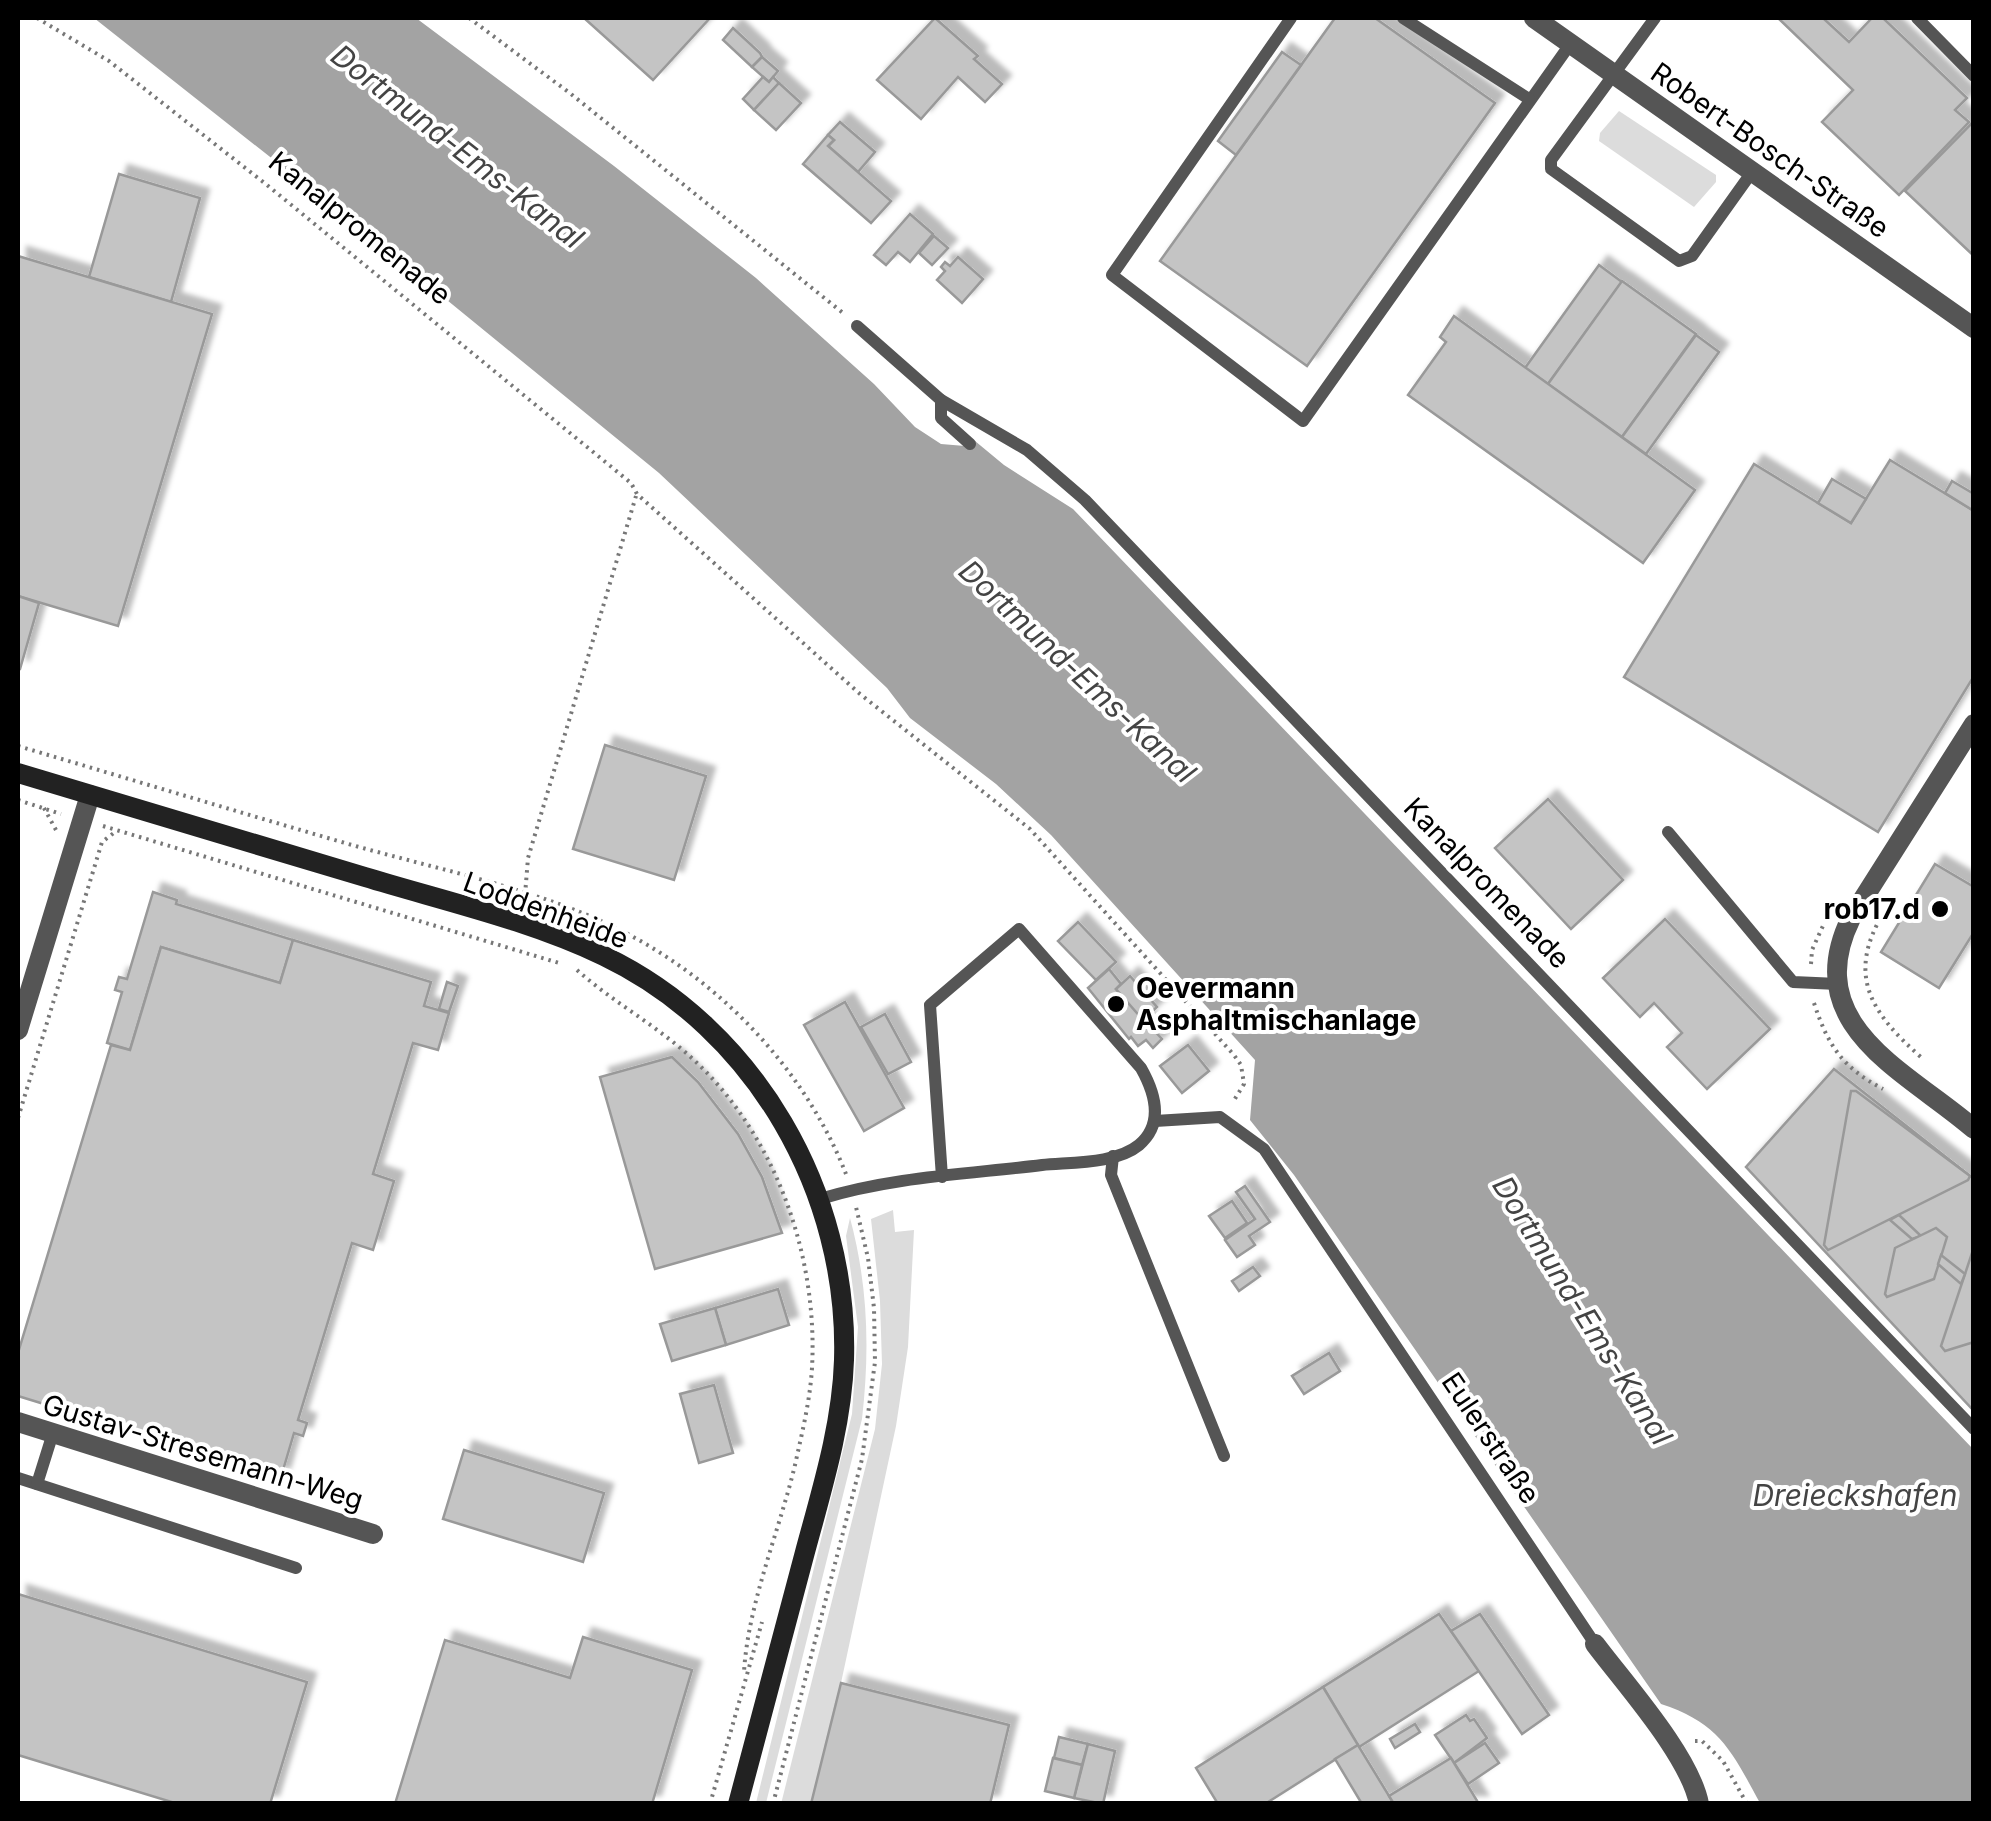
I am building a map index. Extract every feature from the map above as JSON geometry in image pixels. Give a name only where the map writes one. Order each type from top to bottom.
[{"type":"street","name":"Robert-Bosch-Straße","points":[[1534,18],[1974,328]]},
{"type":"street","points":[[1974,724],[1851,918],[1839,952],[1838,984],[1848,1018],[1867,1045],[1974,1130]]},
{"type":"street","name":"Loddenheide","points":[[18,773],[512,922],[604,956],[672,998],[731,1052],[769,1100],[796,1144],[820,1199],[841,1287],[842,1394],[826,1473],[738,1804]]},
{"type":"street","points":[[18,1030],[90,795]]},
{"type":"street","name":"Gustav-Stresemann-Weg","points":[[18,1422],[373,1534]]},
{"type":"street","name":"Eulerstraße","points":[[1595,1644],[1674,1752],[1696,1786],[1699,1804]]},
{"type":"lane","points":[[1291,18],[1112,275],[1303,420],[1570,44]]},
{"type":"lane","points":[[1402,18],[1529,99]]},
{"type":"lane","points":[[1655,18],[1550,160],[1551,169],[1679,261],[1692,256],[1752,172]]},
{"type":"lane","points":[[1918,18],[1974,76]]},
{"type":"lane","name":"Kanalpromenade","points":[[858,326],[941,400],[1027,450],[1085,500],[1974,1429]]},
{"type":"lane","name":"Kanalpromenade","points":[[941,400],[941,418],[970,444]]},
{"type":"lane","points":[[1668,832],[1794,982],[1838,984]]},
{"type":"lane","points":[[820,1199],[852,1189],[942,1178],[1112,1156],[1140,1144],[1154,1120],[1155,1093],[1141,1068],[1019,929],[930,1005],[942,1178]]},
{"type":"lane","points":[[1154,1120],[1220,1117]]},
{"type":"lane","name":"Eulerstraße","points":[[1220,1117],[1264,1149],[1595,1644]]},
{"type":"lane","points":[[1112,1156],[1111,1175],[1224,1456]]},
{"type":"lane","points":[[37,1484],[53,1433]]},
{"type":"lane","points":[[18,1478],[296,1568]]},
{"type":"path","name":"Kanalpromenade","points":[[37,18],[109,61],[268,185],[631,483],[637,494],[860,694],[1030,829],[1241,1065],[1244,1084],[1220,1117]]},
{"type":"path","points":[[469,18],[571,94],[858,326]]},
{"type":"path","points":[[525,895],[528,858],[637,494]]},
{"type":"path","points":[[18,746],[525,895],[612,926],[674,960],[721,998],[776,1056],[837,1151],[852,1189],[868,1258],[875,1362],[862,1458],[773,1804]]},
{"type":"path","points":[[18,800],[563,964]]},
{"type":"path","points":[[18,1118],[102,842],[118,830]]},
{"type":"path","points":[[1835,904],[1812,950],[1812,998],[1824,1036],[1838,1054],[1864,1079],[1891,1093]]},
{"type":"path","points":[[1884,912],[1868,941],[1868,987],[1876,1011],[1892,1032],[1933,1068]]},
{"type":"path","points":[[590,970],[574,966],[595,986],[661,1030],[730,1100],[764,1152],[800,1245],[812,1326],[808,1406],[786,1505],[745,1647],[743,1680]]},
{"type":"path","points":[[710,1804],[766,1608]]},
{"type":"path","points":[[1674,1752],[1693,1741],[1702,1741],[1722,1761],[1747,1804]]},
{"type":"shaded area","points":[[1619,111],[1716,175],[1716,182],[1694,207],[1599,141],[1600,133]]},
{"type":"shaded area","points":[[893,1210],[895,1232],[914,1230],[908,1347],[896,1426],[811,1803],[781,1804],[875,1429],[882,1364],[871,1219]]},
{"type":"shaded area","points":[[850,1218],[866,1317],[862,1419],[766,1803],[756,1803],[852,1414],[858,1327],[846,1236]]},
{"type":"water","points":[[94,18],[416,18],[756,278],[874,384],[915,427],[941,444],[965,446],[975,441],[1004,465],[1073,509],[1973,1449],[1973,1803],[1760,1803],[1732,1754],[1711,1730],[1661,1704],[1294,1175],[1250,1120],[1255,1060],[1051,835],[996,784],[910,718],[887,688],[659,473]]},
{"type":"building","points":[[584,18],[710,18],[653,80]]},
{"type":"building","points":[[935,18],[978,56],[974,59],[1002,84],[985,102],[958,77],[921,119],[877,80]]},
{"type":"building","points":[[1335,18],[1375,18],[1495,103],[1307,366],[1160,261]]},
{"type":"building","points":[[1778,18],[1823,18],[1849,42],[1872,18],[1883,18],[1967,98],[1955,110],[1969,122],[1899,195],[1822,122],[1853,90]]},
{"type":"building","points":[[733,28],[762,57],[752,67],[723,40]]},
{"type":"building","points":[[1282,52],[1301,65],[1236,155],[1218,141]]},
{"type":"building","points":[[762,57],[778,71],[769,82],[752,67]]},
{"type":"building","points":[[763,77],[769,82],[773,77],[779,83],[754,110],[743,99]]},
{"type":"building","points":[[779,83],[801,103],[776,130],[754,110]]},
{"type":"building","points":[[1974,121],[1974,256],[1905,191]]},
{"type":"building","points":[[840,122],[875,152],[858,172],[828,146],[834,140],[828,135]]},
{"type":"building","points":[[828,135],[834,140],[828,146],[891,201],[871,223],[803,164]]},
{"type":"building","points":[[119,174],[200,198],[171,302],[89,277]]},
{"type":"building","points":[[910,214],[933,234],[910,262],[898,252],[886,265],[874,255]]},
{"type":"building","points":[[934,236],[948,248],[932,265],[919,253]]},
{"type":"building","points":[[18,256],[212,314],[118,626],[18,596]]},
{"type":"building","points":[[958,257],[983,279],[962,303],[937,280],[945,271],[941,267],[945,262],[950,266]]},
{"type":"building","points":[[1599,265],[1622,282],[1548,384],[1525,368]]},
{"type":"building","points":[[1622,281],[1696,334],[1622,437],[1548,384]]},
{"type":"building","points":[[1454,316],[1695,490],[1643,563],[1408,395],[1446,342],[1440,337]]},
{"type":"building","points":[[1696,335],[1719,352],[1646,454],[1622,437]]},
{"type":"building","points":[[1890,460],[1974,511],[1974,676],[1878,832],[1624,677],[1754,464],[1851,523]]},
{"type":"building","points":[[1832,479],[1866,499],[1851,523],[1818,503]]},
{"type":"building","points":[[1952,481],[1974,494],[1974,511],[1945,493]]},
{"type":"building","points":[[18,596],[39,603],[20,669],[18,669]]},
{"type":"building","points":[[605,745],[706,776],[674,880],[573,849]]},
{"type":"building","points":[[1548,799],[1623,880],[1571,929],[1495,848]]},
{"type":"building","name":"rob17.d","points":[[1935,864],[1974,887],[1974,932],[1939,988],[1881,952]]},
{"type":"building","points":[[153,892],[177,900],[176,904],[293,940],[280,983],[161,947],[130,1050],[107,1043],[122,992],[115,990],[119,977],[127,979]]},
{"type":"building","points":[[1665,919],[1770,1029],[1707,1089],[1667,1047],[1682,1033],[1654,1003],[1640,1017],[1603,978]]},
{"type":"building","points":[[1078,922],[1116,962],[1096,980],[1058,941]]},
{"type":"building","points":[[293,940],[431,982],[424,1006],[449,1013],[438,1050],[413,1043],[373,1174],[394,1181],[373,1250],[352,1243],[298,1420],[307,1423],[303,1436],[294,1433],[281,1477],[18,1396],[18,1353],[111,1045],[130,1050],[161,947],[280,983]]},
{"type":"building","name":"Oevermann Asphaltmischanlage","points":[[1109,969],[1121,984],[1116,989],[1162,1039],[1153,1048],[1146,1040],[1138,1046],[1129,1039],[1088,988]]},
{"type":"building","points":[[1130,976],[1157,1007],[1143,1020],[1116,989]]},
{"type":"building","points":[[447,982],[458,986],[449,1012],[439,1009]]},
{"type":"building","points":[[845,1002],[904,1108],[864,1131],[804,1025]]},
{"type":"building","points":[[885,1014],[911,1062],[888,1074],[861,1027]]},
{"type":"building","points":[[1188,1045],[1209,1071],[1182,1093],[1160,1066]]},
{"type":"building","points":[[672,1057],[698,1082],[738,1134],[762,1177],[782,1233],[655,1269],[600,1077]]},
{"type":"building","points":[[1834,1069],[1974,1179],[1974,1411],[1746,1167]]},
{"type":"building","points":[[1851,1091],[1970,1176],[1828,1250],[1824,1245]]},
{"type":"building","points":[[1245,1186],[1270,1222],[1249,1236],[1255,1245],[1237,1257],[1225,1240],[1255,1219],[1236,1192]]},
{"type":"building","points":[[1232,1201],[1247,1223],[1225,1238],[1209,1216]]},
{"type":"building","points":[[1899,1215],[1921,1236],[1912,1239],[1890,1220]]},
{"type":"building","points":[[1936,1228],[1947,1237],[1934,1279],[1887,1297],[1895,1248]]},
{"type":"building","points":[[1974,1247],[1974,1342],[1945,1351],[1941,1346]]},
{"type":"building","points":[[1941,1255],[1965,1274],[1961,1284],[1938,1264]]},
{"type":"building","points":[[1253,1267],[1260,1276],[1239,1291],[1232,1281]]},
{"type":"building","points":[[778,1289],[789,1325],[726,1345],[715,1308]]},
{"type":"building","points":[[715,1308],[726,1345],[672,1361],[660,1324]]},
{"type":"building","points":[[1329,1353],[1340,1371],[1304,1394],[1292,1376]]},
{"type":"building","points":[[714,1385],[733,1453],[699,1463],[680,1394]]},
{"type":"building","points":[[464,1450],[604,1493],[583,1562],[443,1519]]},
{"type":"building","points":[[18,1594],[307,1682],[270,1804],[178,1804],[18,1755]]},
{"type":"building","points":[[1439,1614],[1479,1671],[1359,1747],[1323,1687]]},
{"type":"building","points":[[1480,1614],[1549,1715],[1522,1734],[1451,1631]]},
{"type":"building","points":[[583,1637],[692,1670],[652,1804],[395,1804],[445,1640],[570,1678]]},
{"type":"building","points":[[841,1683],[1009,1725],[990,1804],[811,1804]]},
{"type":"building","points":[[1323,1687],[1358,1745],[1265,1804],[1218,1804],[1196,1768]]},
{"type":"building","points":[[1466,1715],[1470,1721],[1474,1719],[1487,1738],[1454,1763],[1435,1735]]},
{"type":"building","points":[[1415,1724],[1420,1732],[1395,1748],[1390,1739]]},
{"type":"building","points":[[1059,1737],[1088,1744],[1082,1765],[1054,1758]]},
{"type":"building","points":[[1485,1743],[1499,1763],[1468,1784],[1454,1763]]},
{"type":"building","points":[[1088,1744],[1115,1751],[1103,1804],[1074,1798]]},
{"type":"building","points":[[1358,1745],[1394,1804],[1362,1804],[1335,1759]]},
{"type":"building","points":[[1053,1758],[1082,1765],[1074,1798],[1045,1791]]},
{"type":"building","points":[[1451,1758],[1479,1804],[1394,1804],[1389,1796]]},
{"type":"place","name":"rob17.d","points":[[1940,909]]},
{"type":"place","name":"Oevermann Asphaltmischanlage","points":[[1116,1004]]},
{"type":"water label","name":"Dortmund-Ems-Kanal","points":[[457,147]]},
{"type":"water label","name":"Dortmund-Ems-Kanal","points":[[1077,672]]},
{"type":"water label","name":"Dortmund-Ems-Kanal","points":[[1582,1311]]},
{"type":"water label","name":"Dreieckshafen","points":[[1855,1496]]}]
